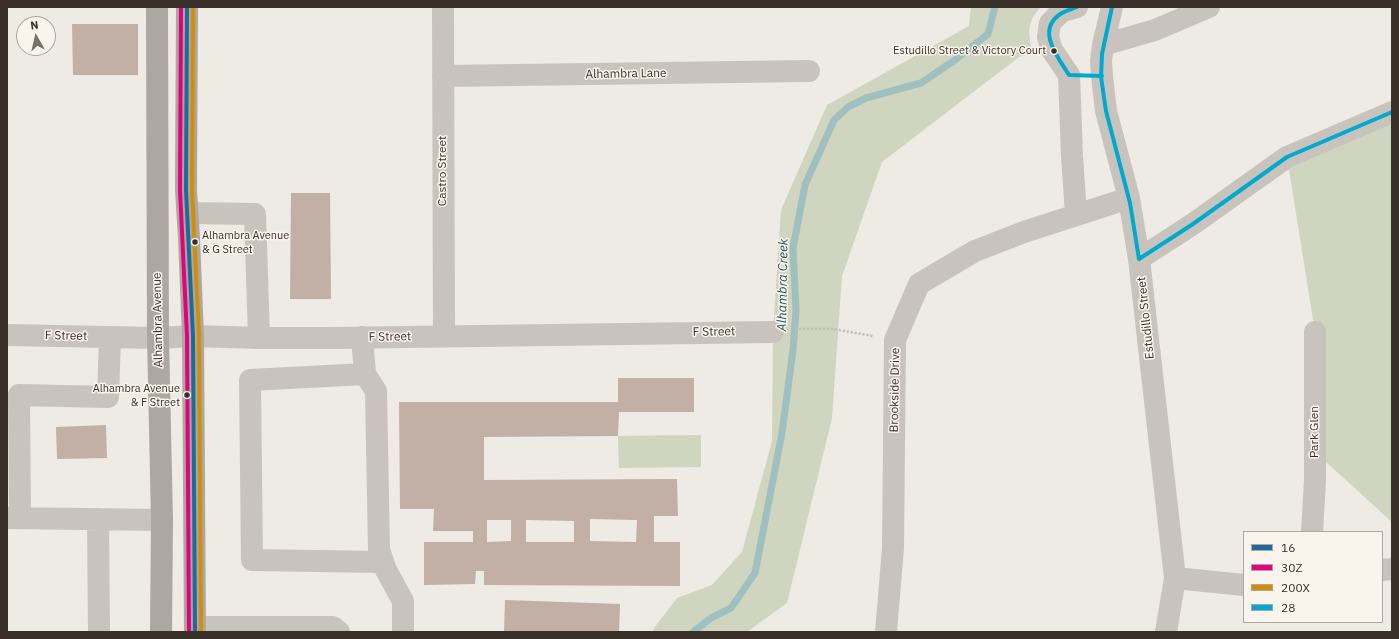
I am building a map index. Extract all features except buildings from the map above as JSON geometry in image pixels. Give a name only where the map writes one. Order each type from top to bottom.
[{"type":"main road","name":"Alhambra Avenue","points":[[157,7],[158,338],[162,520],[161,632]]},
{"type":"main road","points":[[187,7],[186,190],[193,336],[195,629]]},
{"type":"street","name":"Castro Street","points":[[443,7],[444,335]]},
{"type":"street","points":[[1076,214],[1069,75],[1052,50],[1048,38],[1050,23],[1062,12],[1077,7]]},
{"type":"street","name":"Estudillo Street","points":[[1112,7],[1101,61],[1102,76],[1106,111],[1128,198],[1139,259],[1175,578],[1166,632]]},
{"type":"street","points":[[1104,45],[1154,30],[1209,7]]},
{"type":"street","name":"Alhambra Lane","points":[[443,76],[809,71]]},
{"type":"street","points":[[1069,75],[1102,76]]},
{"type":"street","points":[[1139,259],[1193,224],[1287,157],[1392,112]]},
{"type":"street","name":"Brookside Drive","points":[[886,632],[893,548],[895,340],[919,284],[975,251],[1024,232],[1128,198]]},
{"type":"street","points":[[188,213],[255,214],[259,338]]},
{"type":"street","name":"F Street","points":[[7,335],[158,338],[193,336],[259,338],[774,332]]},
{"type":"street","name":"Park Glen","points":[[1312,531],[1315,480],[1315,332]]},
{"type":"street","points":[[110,337],[108,397],[13,395],[14,518],[162,520]]},
{"type":"street","points":[[362,337],[365,374],[376,391],[380,550],[386,570],[403,601],[403,632]]},
{"type":"street","points":[[365,374],[250,380],[252,560],[383,562]]},
{"type":"street","points":[[98,519],[99,632]]},
{"type":"street","points":[[1175,578],[1243,585]]},
{"type":"street","points":[[195,629],[333,626],[339,632]]},
{"type":"path","points":[[774,332],[800,329],[833,329],[895,340]]},
{"type":"green space","points":[[971,7],[1041,7],[1033,18],[1030,28],[1029,34],[1033,53],[1019,57],[882,162],[842,276],[832,418],[787,603],[747,632],[653,632],[654,628],[677,598],[712,585],[742,552],[772,441],[773,332],[781,210],[827,105],[969,26]]},
{"type":"green space","points":[[1392,112],[1392,522],[1315,452],[1315,332],[1287,157]]},
{"type":"green space","points":[[701,435],[701,467],[619,468],[618,436]]},
{"type":"waterway","name":"Alhambra Creek","points":[[693,632],[711,618],[731,608],[755,573],[782,433],[793,350],[796,310],[793,248],[805,185],[834,120],[848,107],[866,98],[921,83],[955,60],[988,34],[995,7]]},
{"type":"transit line","name":"30Z","points":[[181,7],[180,190],[187,336],[189,632]]},
{"type":"transit line","name":"16","points":[[187,7],[186,190],[193,336],[195,632]]},
{"type":"transit line","name":"200X","points":[[193,7],[192,190],[199,336],[201,632]]},
{"type":"transit line","name":"28","points":[[1077,7],[1062,13],[1054,19],[1050,27],[1049,35],[1051,43],[1059,60],[1069,75],[1102,76]]},
{"type":"transit line","name":"28","points":[[1112,7],[1102,54],[1101,77],[1106,111],[1130,203],[1139,259],[1193,224],[1287,157],[1392,112]]},
{"type":"place","name":"Estudillo Street & Victory Court","points":[[1054,51]]},
{"type":"place","name":"Alhambra Avenue & G Street","points":[[195,242]]},
{"type":"place","name":"Alhambra Avenue & F Street","points":[[187,395]]}]
